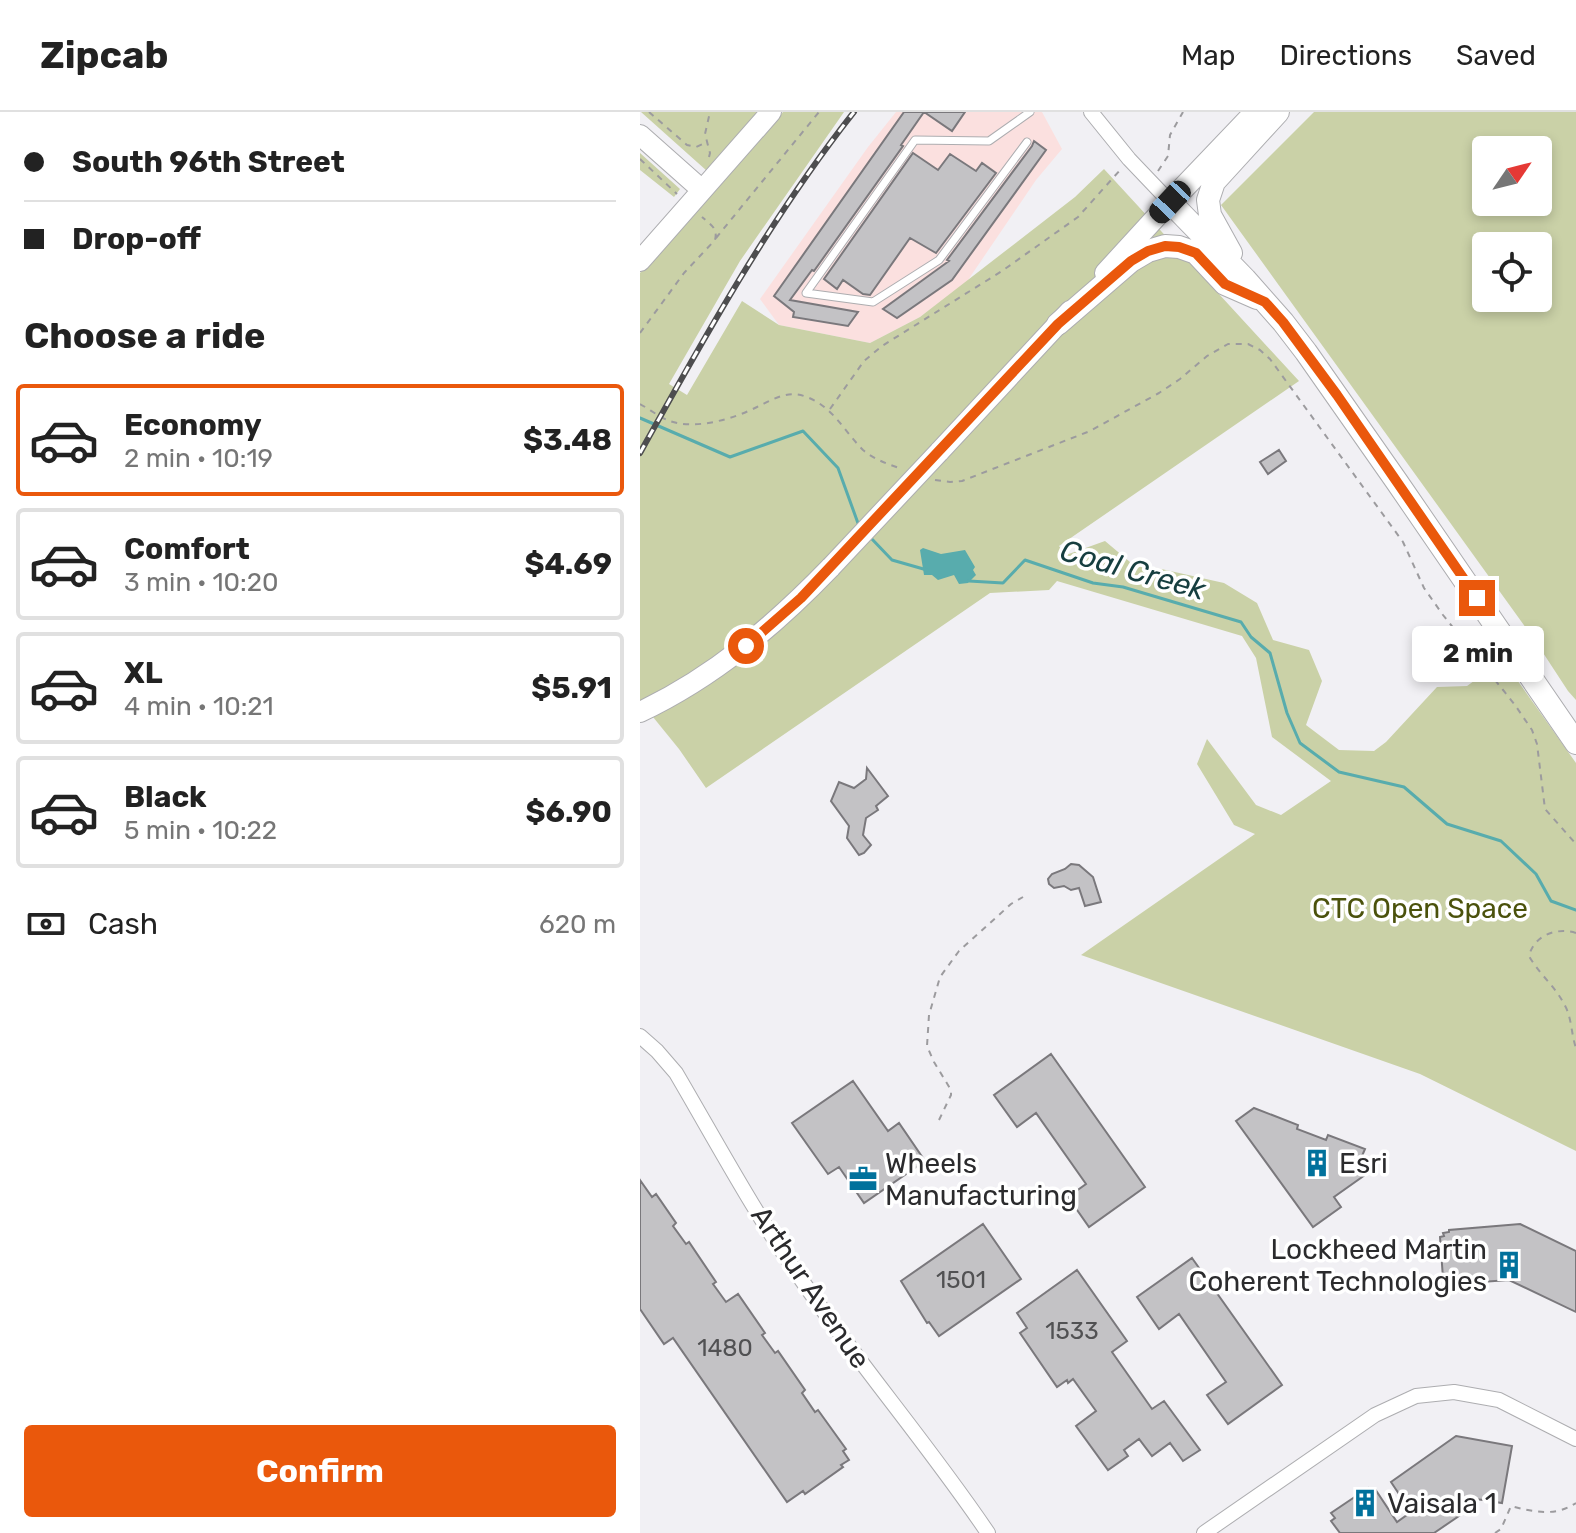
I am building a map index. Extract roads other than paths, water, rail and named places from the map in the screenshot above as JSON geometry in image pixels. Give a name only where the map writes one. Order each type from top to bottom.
[{"type":"main road","points":[[643,251],[688,206],[771,112]]},
{"type":"main road","points":[[640,712],[688,686],[746,646],[801,598],[1256,112]]},
{"type":"main road","points":[[1245,279],[1210,215],[1208,200],[1220,173],[1278,112]]},
{"type":"main road","points":[[640,135],[702,190]]},
{"type":"main road","points":[[1170,202],[1245,279],[1291,332],[1576,743]]},
{"type":"main road","points":[[1058,324],[1131,261],[1165,246],[1196,253],[1225,284],[1265,302]]},
{"type":"street","points":[[1091,112],[1129,159],[1170,202]]},
{"type":"street","name":"Arthur Avenue","points":[[640,1036],[676,1073],[804,1284],[909,1422],[988,1533]]},
{"type":"street","points":[[1204,1533],[1354,1429],[1390,1406],[1416,1396],[1454,1392],[1499,1400],[1576,1439]]},
{"type":"lane","points":[[1027,142],[939,260],[873,302],[806,293],[915,140],[989,141],[1030,112]]},
{"type":"water","points":[[923,548],[941,554],[965,550],[976,575],[968,583],[959,584],[954,575],[938,580],[932,575],[924,575],[920,550]]},
{"type":"waterway","name":"Coal Creek","points":[[640,418],[730,457],[803,431],[838,468],[859,526]]},
{"type":"waterway","name":"Coal Creek","points":[[870,537],[892,560],[927,570]]},
{"type":"waterway","name":"Coal Creek","points":[[969,581],[1003,583],[1025,560],[1093,583],[1123,587],[1241,622],[1251,637],[1270,653],[1287,713],[1300,743],[1339,772],[1404,787],[1447,824],[1501,841],[1536,874],[1551,901],[1576,910]]},
{"type":"railway","points":[[640,453],[714,321],[767,235],[854,112]]},
{"type":"place","name":"Esri","points":[[1317,1163]]},
{"type":"place","name":"Wheels Manufacturing","points":[[863,1179]]},
{"type":"place","name":"Lockheed Martin Coherent Technologies","points":[[1509,1265]]},
{"type":"place","name":"Vaisala 1","points":[[1365,1503]]},
{"type":"park label","name":"CTC Open Space","points":[[1420,908]]}]
